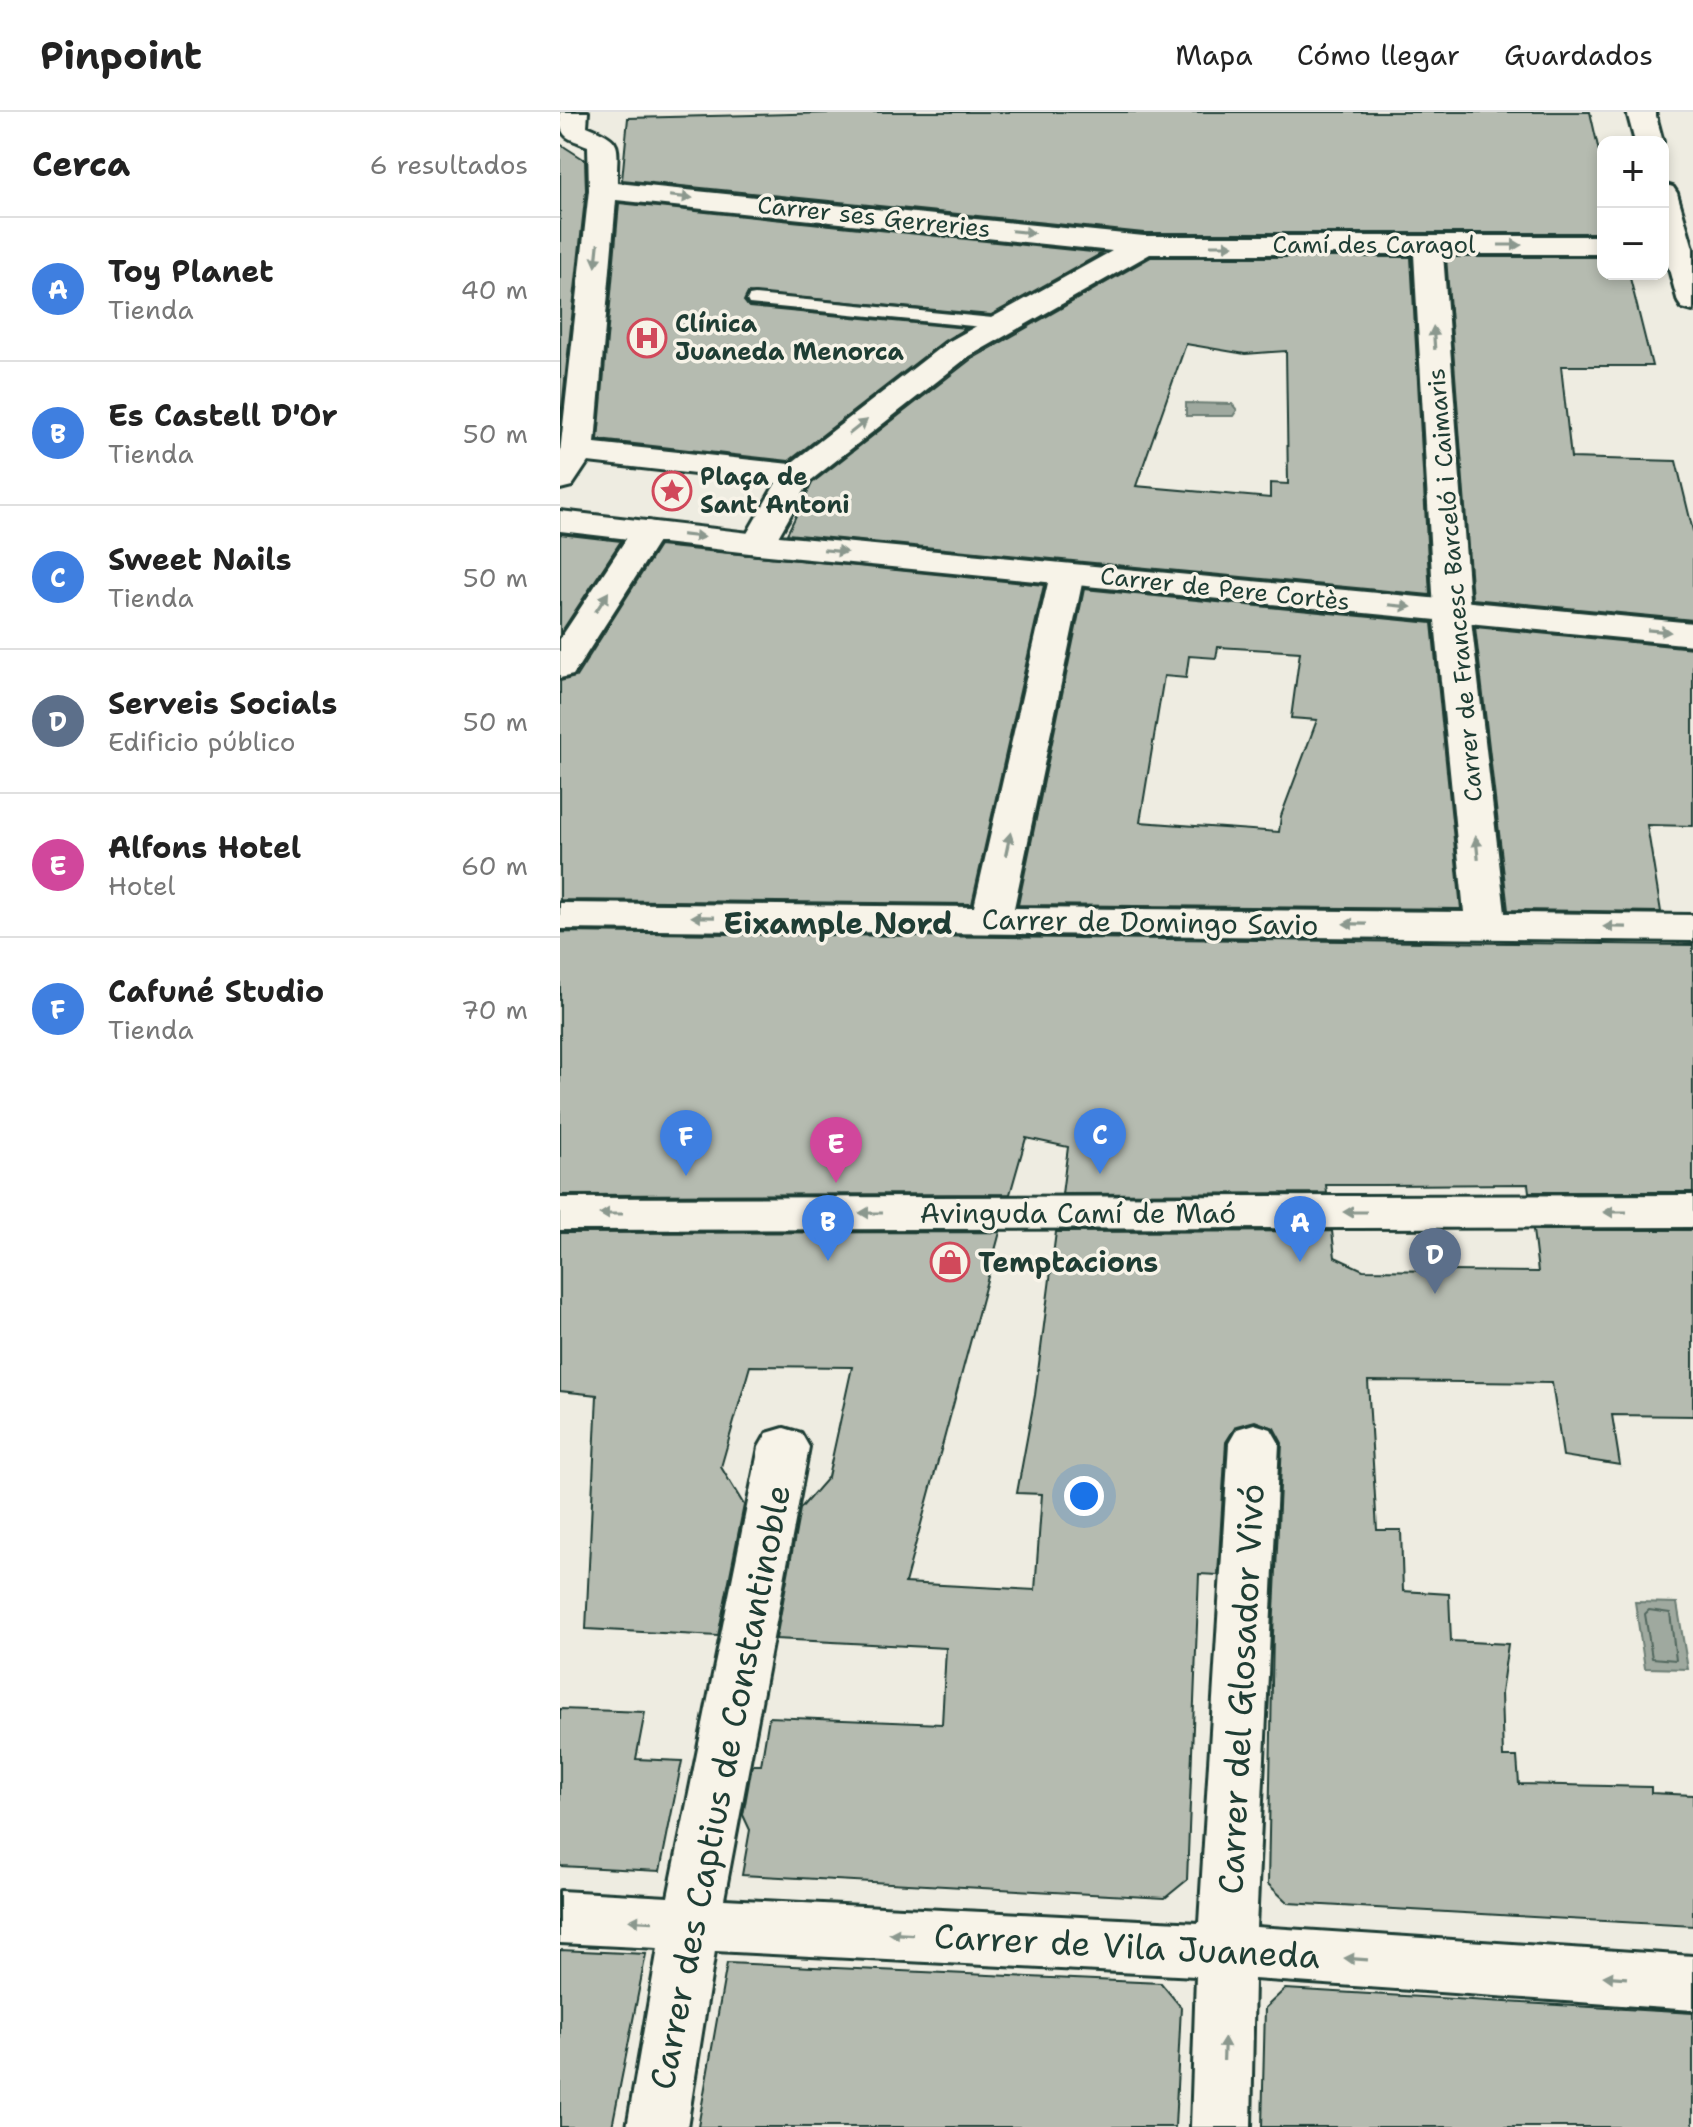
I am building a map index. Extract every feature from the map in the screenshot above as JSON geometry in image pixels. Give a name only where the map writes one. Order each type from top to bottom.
[{"type":"street","points":[[1641,112],[1647,136]]},
{"type":"street","points":[[560,479],[578,451],[575,327],[603,190],[602,142],[569,125]]},
{"type":"street","name":"Carrer ses Gerreries","points":[[603,190],[1144,245]]},
{"type":"street","points":[[1667,208],[1693,302]]},
{"type":"street","points":[[560,521],[758,544],[797,475],[957,350],[1144,245]]},
{"type":"street","name":"Camí des Caragol","points":[[1144,245],[1597,245]]},
{"type":"street","name":"Carrer de Francesc Barceló i Caimaris","points":[[1428,245],[1452,611],[1486,926]]},
{"type":"street","points":[[578,451],[797,475]]},
{"type":"street","points":[[560,667],[648,531]]},
{"type":"street","name":"Carrer de Pere Cortès","points":[[758,544],[1693,634]]},
{"type":"street","points":[[991,920],[1067,574]]},
{"type":"street","name":"Carrer de Domingo Savio","points":[[560,916],[1693,928]]},
{"type":"street","name":"Avinguda Camí de Maó","points":[[560,1214],[1693,1211]]},
{"type":"street","name":"Carrer del Glosador Vivó","points":[[1221,2127],[1226,1951],[1254,1443]]},
{"type":"street","name":"Carrer des Captius de Constantinoble","points":[[657,2127],[691,1924],[784,1447]]},
{"type":"street","name":"Carrer de Vila Juaneda","points":[[560,1917],[1226,1951],[1693,1983]]},
{"type":"lane","points":[[755,300],[1003,324]]},
{"type":"water","points":[[1186,403],[1232,404],[1237,410],[1233,416],[1186,416]]},
{"type":"water","points":[[1635,1602],[1677,1603],[1688,1669],[1645,1668]]},
{"type":"building","points":[[869,112],[1590,112],[1597,143],[1597,233],[1144,233],[622,180],[628,118]]},
{"type":"building","points":[[560,144],[585,160],[586,190],[560,426]]},
{"type":"building","points":[[619,203],[1102,253],[991,315],[748,293],[744,301],[749,307],[966,328],[944,341],[789,461],[598,440]]},
{"type":"building","points":[[1151,257],[1411,257],[1430,595],[787,534],[812,483],[970,360]],"holes":[[[1186,344],[1245,354],[1286,351],[1288,484],[1270,483],[1270,498],[1136,486]]]},
{"type":"building","points":[[1446,257],[1597,257],[1597,280],[1630,280],[1652,366],[1561,366],[1571,458],[1676,461],[1693,531],[1693,620],[1472,599]]},
{"type":"building","points":[[560,534],[621,541],[560,634]]},
{"type":"building","points":[[659,546],[1044,585],[972,904],[560,900],[560,681],[576,677]]},
{"type":"building","points":[[1084,589],[1432,623],[1461,909],[1018,905]],"holes":[[[1218,647],[1300,652],[1291,718],[1317,720],[1281,816],[1279,832],[1140,822],[1164,676],[1186,678],[1189,656],[1216,658]]]},
{"type":"building","points":[[1475,627],[1693,648],[1693,826],[1647,825],[1661,912],[1508,910]]},
{"type":"building","points":[[560,932],[1693,945],[1693,1192],[1529,1192],[1528,1184],[1326,1185],[1327,1193],[1062,1194],[1068,1147],[1026,1138],[1010,1194],[560,1195]]},
{"type":"building","points":[[1533,1230],[1693,1230],[1693,1416],[1612,1415],[1620,1465],[1563,1456],[1552,1383],[1368,1381],[1377,1530],[1401,1530],[1403,1591],[1449,1594],[1451,1641],[1508,1644],[1501,1693],[1503,1757],[1517,1757],[1519,1784],[1651,1787],[1651,1793],[1693,1795],[1693,1926],[1288,1903],[1268,1884],[1273,1633],[1282,1443],[1274,1428],[1255,1421],[1236,1426],[1226,1442],[1218,1575],[1199,1574],[1187,1880],[1165,1898],[742,1875],[750,1830],[743,1815],[752,1765],[761,1765],[769,1717],[942,1724],[946,1648],[776,1639],[800,1509],[828,1477],[852,1367],[750,1366],[721,1467],[744,1505],[718,1636],[586,1629],[597,1395],[560,1391],[560,1233],[1000,1232],[905,1583],[1035,1590],[1042,1494],[1017,1493],[1035,1395],[1056,1232],[1332,1231],[1335,1257],[1363,1270],[1538,1272]]},
{"type":"building","points":[[560,1709],[645,1712],[636,1759],[682,1761],[660,1871],[560,1866]]},
{"type":"building","points":[[560,1950],[646,1954],[612,2127],[560,2127]]},
{"type":"building","points":[[727,1963],[1161,1983],[1181,2007],[1175,2127],[698,2127]]},
{"type":"building","points":[[1285,1989],[1693,2013],[1693,2127],[1262,2127],[1265,2008]]},
{"type":"place","name":"Clínica Juaneda Menorca","points":[[647,338]]},
{"type":"place","name":"Plaça de Sant Antoni","points":[[672,491]]},
{"type":"place","name":"Sweet Nails","points":[[1100,1174]]},
{"type":"place","name":"Cafuné Studio","points":[[686,1176]]},
{"type":"place","name":"Alfons Hotel","points":[[836,1183]]},
{"type":"place","name":"Es Castell D'Or","points":[[828,1261]]},
{"type":"place","name":"Temptacions","points":[[950,1262]]},
{"type":"place","name":"Toy Planet","points":[[1300,1262]]},
{"type":"place","name":"Serveis Socials","points":[[1435,1294]]},
{"type":"district","name":"Eixample Nord","points":[[838,924]]}]
